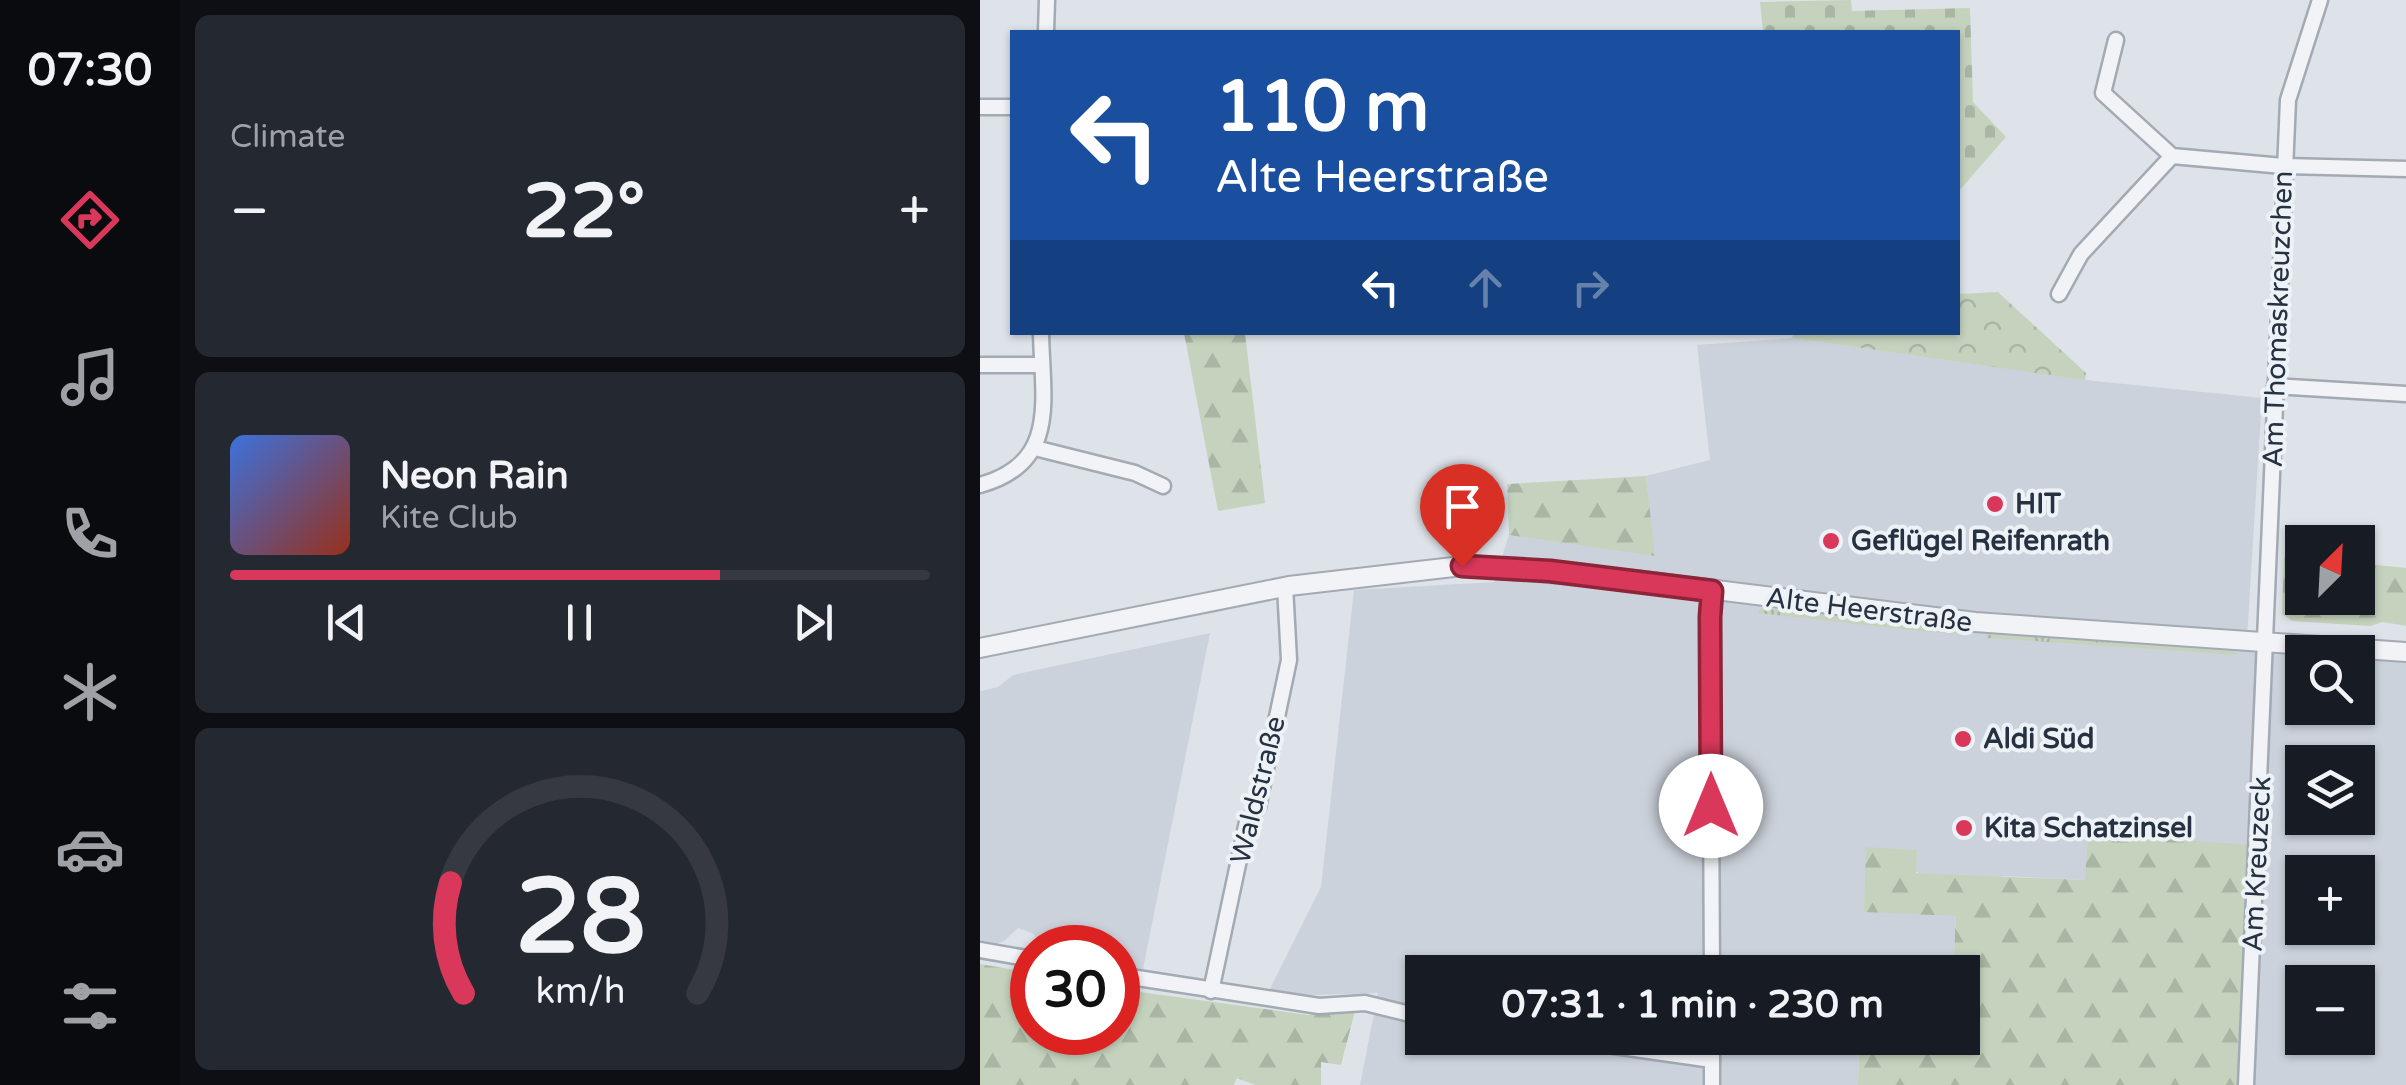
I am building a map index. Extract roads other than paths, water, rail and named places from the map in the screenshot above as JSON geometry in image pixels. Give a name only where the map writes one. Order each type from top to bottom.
[{"type":"street","points":[[1046,30],[1047,0]]},
{"type":"street","name":"Am Thomaskreuzchen","points":[[2266,643],[2288,100],[2320,0]]},
{"type":"street","points":[[2116,40],[2103,92],[2172,156],[2284,166],[2406,169]]},
{"type":"street","points":[[980,108],[1010,107]]},
{"type":"street","points":[[2059,294],[2081,254],[2172,156]]},
{"type":"street","points":[[980,485],[1013,474],[1035,448],[1042,424],[1041,335]]},
{"type":"street","points":[[980,364],[1042,365]]},
{"type":"street","points":[[2275,386],[2406,394]]},
{"type":"street","points":[[1035,448],[1135,473],[1163,486]]},
{"type":"street","name":"Alte Heerstraße","points":[[980,648],[1285,586],[1462,566],[1550,571],[1974,622],[2406,652]]},
{"type":"street","name":"Waldstraße","points":[[1211,992],[1248,822],[1258,807],[1289,660],[1285,586]]},
{"type":"street","points":[[1712,591],[1712,955]]},
{"type":"street","name":"Am Kreuzeck","points":[[2246,1085],[2266,643]]},
{"type":"street","points":[[980,950],[1010,955]]},
{"type":"street","points":[[1140,978],[1319,1006],[1365,1003],[1405,1014]]},
{"type":"street","points":[[1677,1055],[1712,1060]]},
{"type":"street","points":[[1712,1055],[1712,1085]]},
{"type":"place","name":"HIT","points":[[1995,504]]},
{"type":"place","name":"Geflügel Reifenrath","points":[[1831,541]]},
{"type":"place","name":"Aldi Süd","points":[[1963,739]]},
{"type":"place","name":"Kita Schatzinsel","points":[[1964,828]]}]
